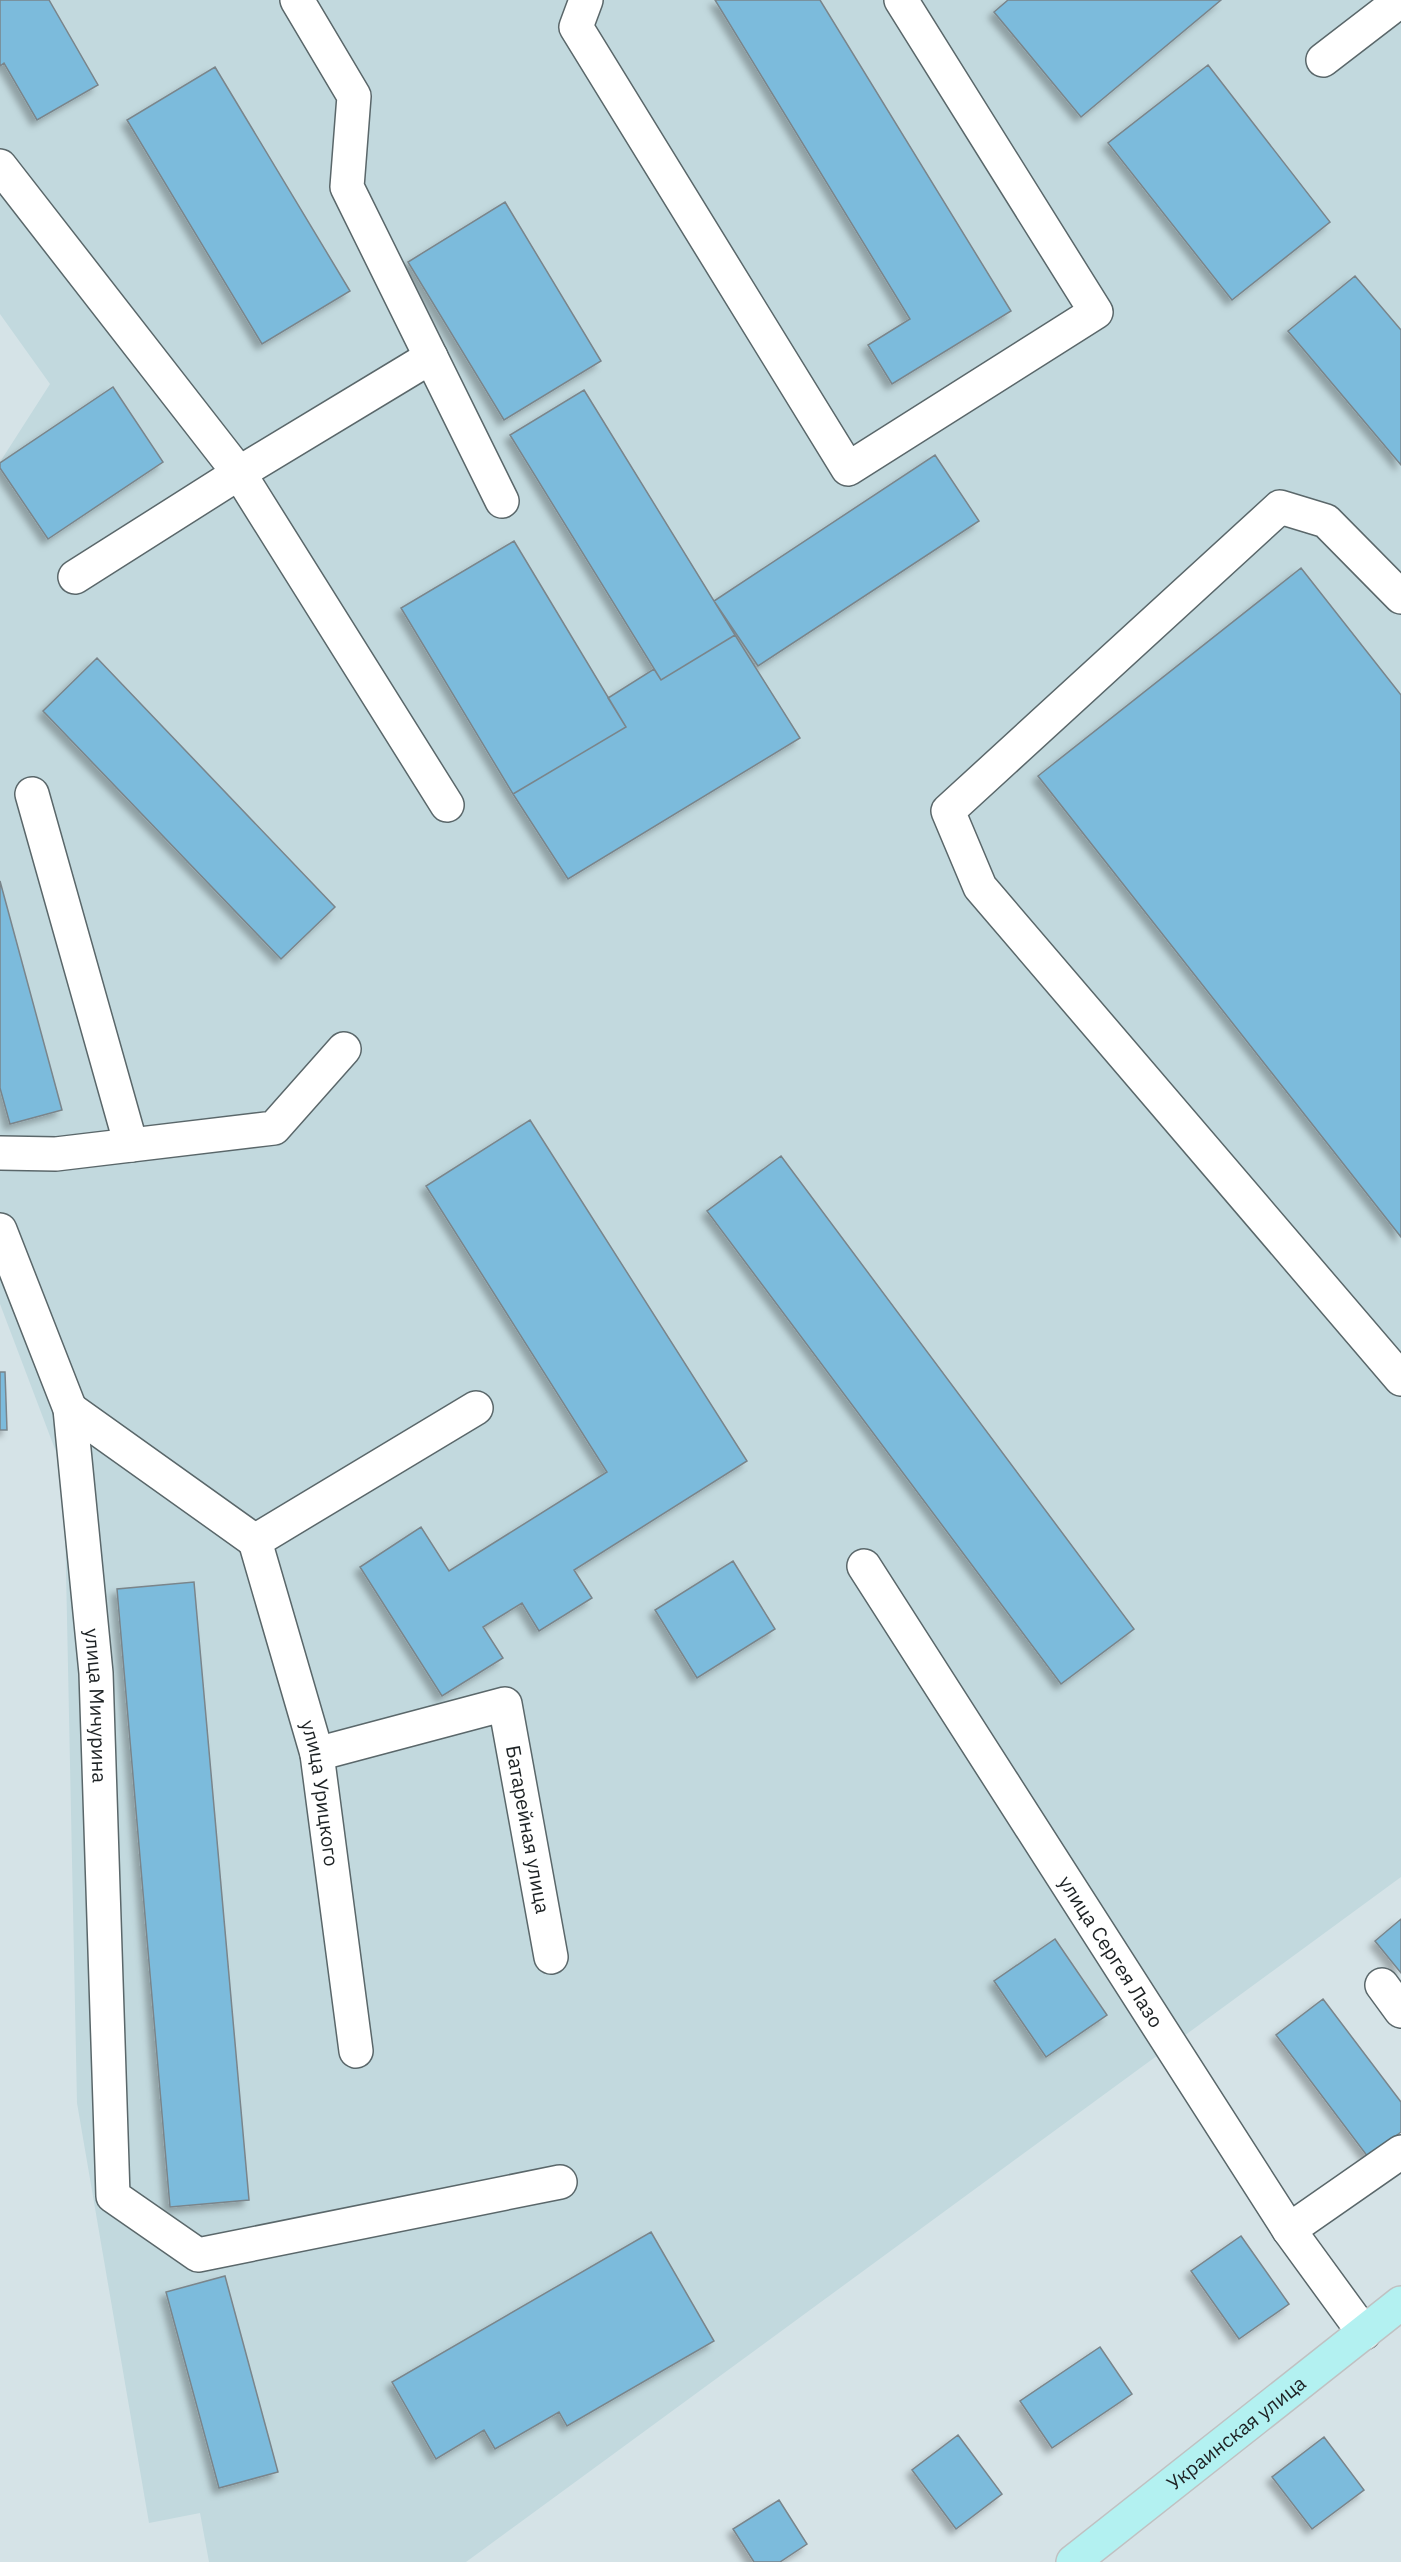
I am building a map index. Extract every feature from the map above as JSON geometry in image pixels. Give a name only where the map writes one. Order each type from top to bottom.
[{"type":"main road","name":"Украинская улица","points":[[1073,2562],[1401,2303]]},
{"type":"street","points":[[297,0],[354,96],[347,187],[502,501]]},
{"type":"street","points":[[586,0],[576,27],[848,469],[1096,312],[901,0]]},
{"type":"street","points":[[1323,60],[1401,0]]},
{"type":"street","points":[[0,166],[239,473],[447,805]]},
{"type":"street","points":[[75,577],[239,473],[430,357]]},
{"type":"street","points":[[1401,597],[1326,520],[1280,507],[948,811],[980,887],[1401,1379]]},
{"type":"street","points":[[32,794],[131,1145]]},
{"type":"street","points":[[0,1153],[56,1154],[274,1128],[344,1049]]},
{"type":"street","name":"улица Мичурина","points":[[0,1230],[70,1409],[96,1672],[113,2196],[198,2255],[560,2182]]},
{"type":"street","points":[[70,1409],[255,1541],[476,1408]]},
{"type":"street","name":"улица Урицкого","points":[[255,1541],[317,1754],[356,2051]]},
{"type":"street","name":"улица Сергея Лазо","points":[[864,1566],[1289,2230],[1364,2333]]},
{"type":"street","name":"Батарейная улица","points":[[317,1754],[505,1704],[551,1958]]},
{"type":"street","points":[[1382,1985],[1401,2012]]},
{"type":"street","points":[[1289,2230],[1401,2152]]},
{"type":"shaded area","points":[[0,0],[1401,0],[1401,1877],[466,2562],[209,2562],[200,2513],[149,2523],[77,2103],[64,1473],[0,1304],[0,462],[50,384],[0,314]]},
{"type":"building","points":[[0,0],[49,0],[98,85],[37,120],[4,63],[0,66]]},
{"type":"building","points":[[715,0],[820,0],[1011,311],[892,384],[868,345],[910,319]]},
{"type":"building","points":[[1008,0],[1221,0],[1081,117],[994,12]]},
{"type":"building","points":[[1208,65],[1330,222],[1232,300],[1108,143]]},
{"type":"building","points":[[215,67],[350,291],[262,344],[127,120]]},
{"type":"building","points":[[505,202],[601,361],[504,420],[408,262]]},
{"type":"building","points":[[1355,276],[1401,330],[1401,465],[1288,331]]},
{"type":"building","points":[[113,387],[163,462],[48,539],[0,468],[0,463]]},
{"type":"building","points":[[584,390],[735,635],[661,680],[510,435]]},
{"type":"building","points":[[935,455],[979,521],[758,666],[714,601]]},
{"type":"building","points":[[514,541],[626,727],[513,794],[401,608]]},
{"type":"building","points":[[1301,568],[1401,695],[1401,1237],[1038,776]]},
{"type":"building","points":[[735,635],[800,738],[568,879],[513,794],[626,727],[608,698],[654,669],[661,680]]},
{"type":"building","points":[[97,658],[335,907],[281,959],[43,711]]},
{"type":"building","points":[[0,881],[62,1110],[10,1124],[0,1088]]},
{"type":"building","points":[[530,1120],[747,1461],[574,1570],[592,1598],[539,1631],[522,1603],[483,1627],[503,1658],[442,1696],[360,1567],[421,1527],[449,1571],[607,1472],[426,1186]]},
{"type":"building","points":[[781,1156],[1134,1629],[1061,1684],[707,1211]]},
{"type":"building","points":[[0,1372],[5,1372],[7,1430],[0,1430]]},
{"type":"building","points":[[733,1561],[775,1629],[697,1678],[655,1610]]},
{"type":"building","points":[[194,1582],[249,2200],[170,2207],[117,1589]]},
{"type":"building","points":[[1401,1919],[1401,1973],[1375,1941]]},
{"type":"building","points":[[1055,1939],[1107,2015],[1046,2057],[994,1981]]},
{"type":"building","points":[[1323,1999],[1401,2102],[1401,2132],[1368,2157],[1276,2035]]},
{"type":"building","points":[[651,2232],[714,2341],[567,2426],[559,2412],[495,2449],[484,2430],[436,2459],[392,2382]]},
{"type":"building","points":[[1241,2236],[1289,2304],[1239,2339],[1191,2271]]},
{"type":"building","points":[[225,2276],[278,2472],[219,2488],[166,2292]]},
{"type":"building","points":[[1100,2347],[1132,2394],[1052,2448],[1020,2401]]},
{"type":"building","points":[[958,2435],[1002,2494],[956,2529],[912,2470]]},
{"type":"building","points":[[1324,2437],[1364,2490],[1312,2529],[1272,2477]]},
{"type":"building","points":[[779,2500],[807,2544],[780,2562],[754,2562],[733,2529]]}]
